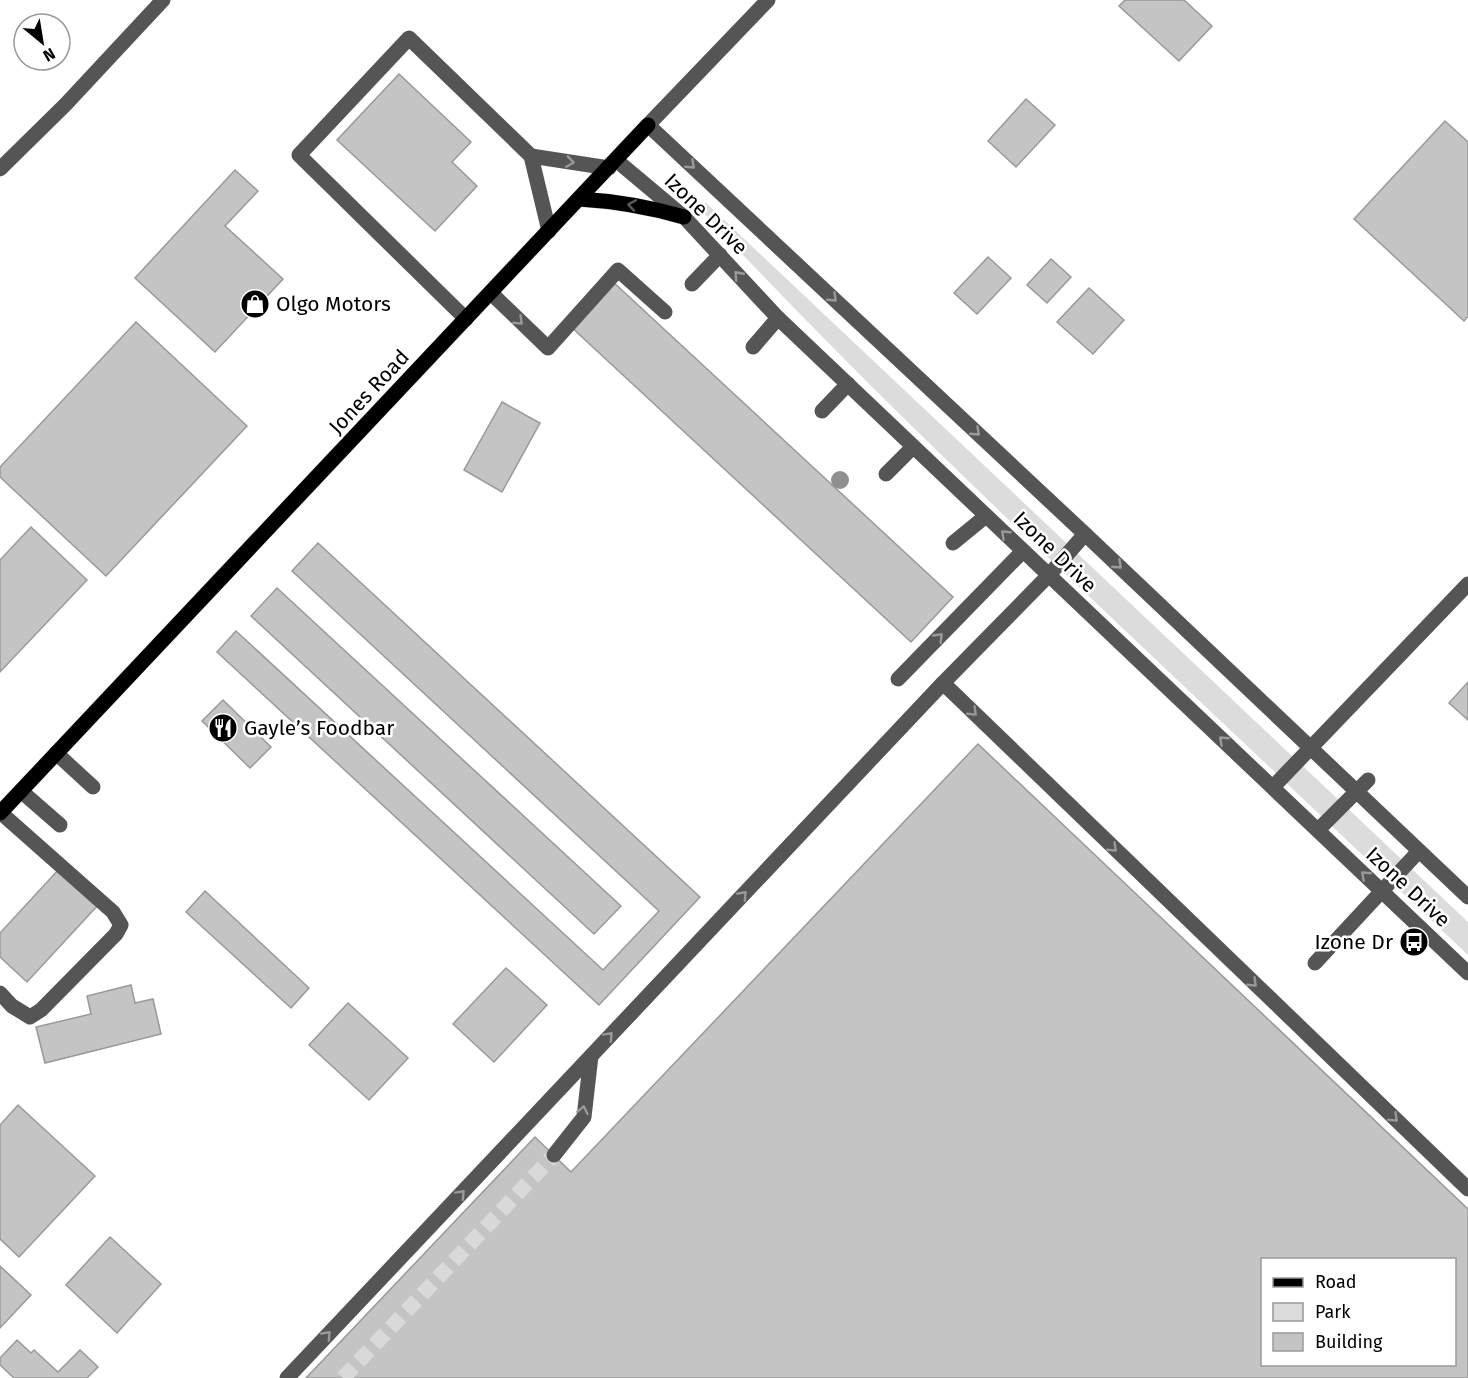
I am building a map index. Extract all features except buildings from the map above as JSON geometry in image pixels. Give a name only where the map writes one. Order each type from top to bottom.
[{"type":"main road","name":"Jones Road","points":[[0,812],[648,125]]},
{"type":"main road","points":[[579,199],[604,200],[656,209],[684,217]]},
{"type":"street","points":[[0,169],[66,104],[163,0]]},
{"type":"street","name":"Jones Road","points":[[648,125],[768,0]]},
{"type":"street","points":[[466,320],[299,155],[409,38],[531,156],[549,231]]},
{"type":"street","name":"Izone Drive","points":[[648,125],[1468,897]]},
{"type":"street","points":[[531,156],[612,164]]},
{"type":"street","name":"Izone Drive","points":[[612,164],[684,217],[778,318],[1468,973]]},
{"type":"street","points":[[692,284],[720,255]]},
{"type":"street","points":[[491,293],[548,348],[618,270],[665,312]]},
{"type":"street","points":[[753,347],[778,318]]},
{"type":"street","points":[[822,411],[848,384]]},
{"type":"street","points":[[886,474],[913,447]]},
{"type":"street","points":[[953,543],[987,516]]},
{"type":"street","points":[[287,1378],[943,683],[1049,575],[1085,534]]},
{"type":"street","points":[[898,679],[1023,551]]},
{"type":"street","points":[[1273,788],[1468,584]]},
{"type":"street","points":[[943,683],[1468,1189]]},
{"type":"street","points":[[56,753],[93,787]]},
{"type":"street","points":[[1318,830],[1368,780]]},
{"type":"street","points":[[21,791],[60,825]]},
{"type":"street","points":[[0,812],[113,912],[120,925],[116,934],[41,1010],[30,1017],[12,1006],[0,993]]},
{"type":"street","points":[[1315,963],[1419,851]]},
{"type":"street","points":[[554,1155],[584,1117],[591,1056]]},
{"type":"green space","points":[[705,202],[1468,922],[1468,955],[913,427],[700,209]]},
{"type":"tunnel","points":[[343,1378],[554,1155]]},
{"type":"place","name":"Olgo Motors","points":[[255,304]]},
{"type":"place","name":"Gayle’s Foodbar","points":[[223,728]]},
{"type":"place","name":"Izone Dr","points":[[1414,942]]}]
